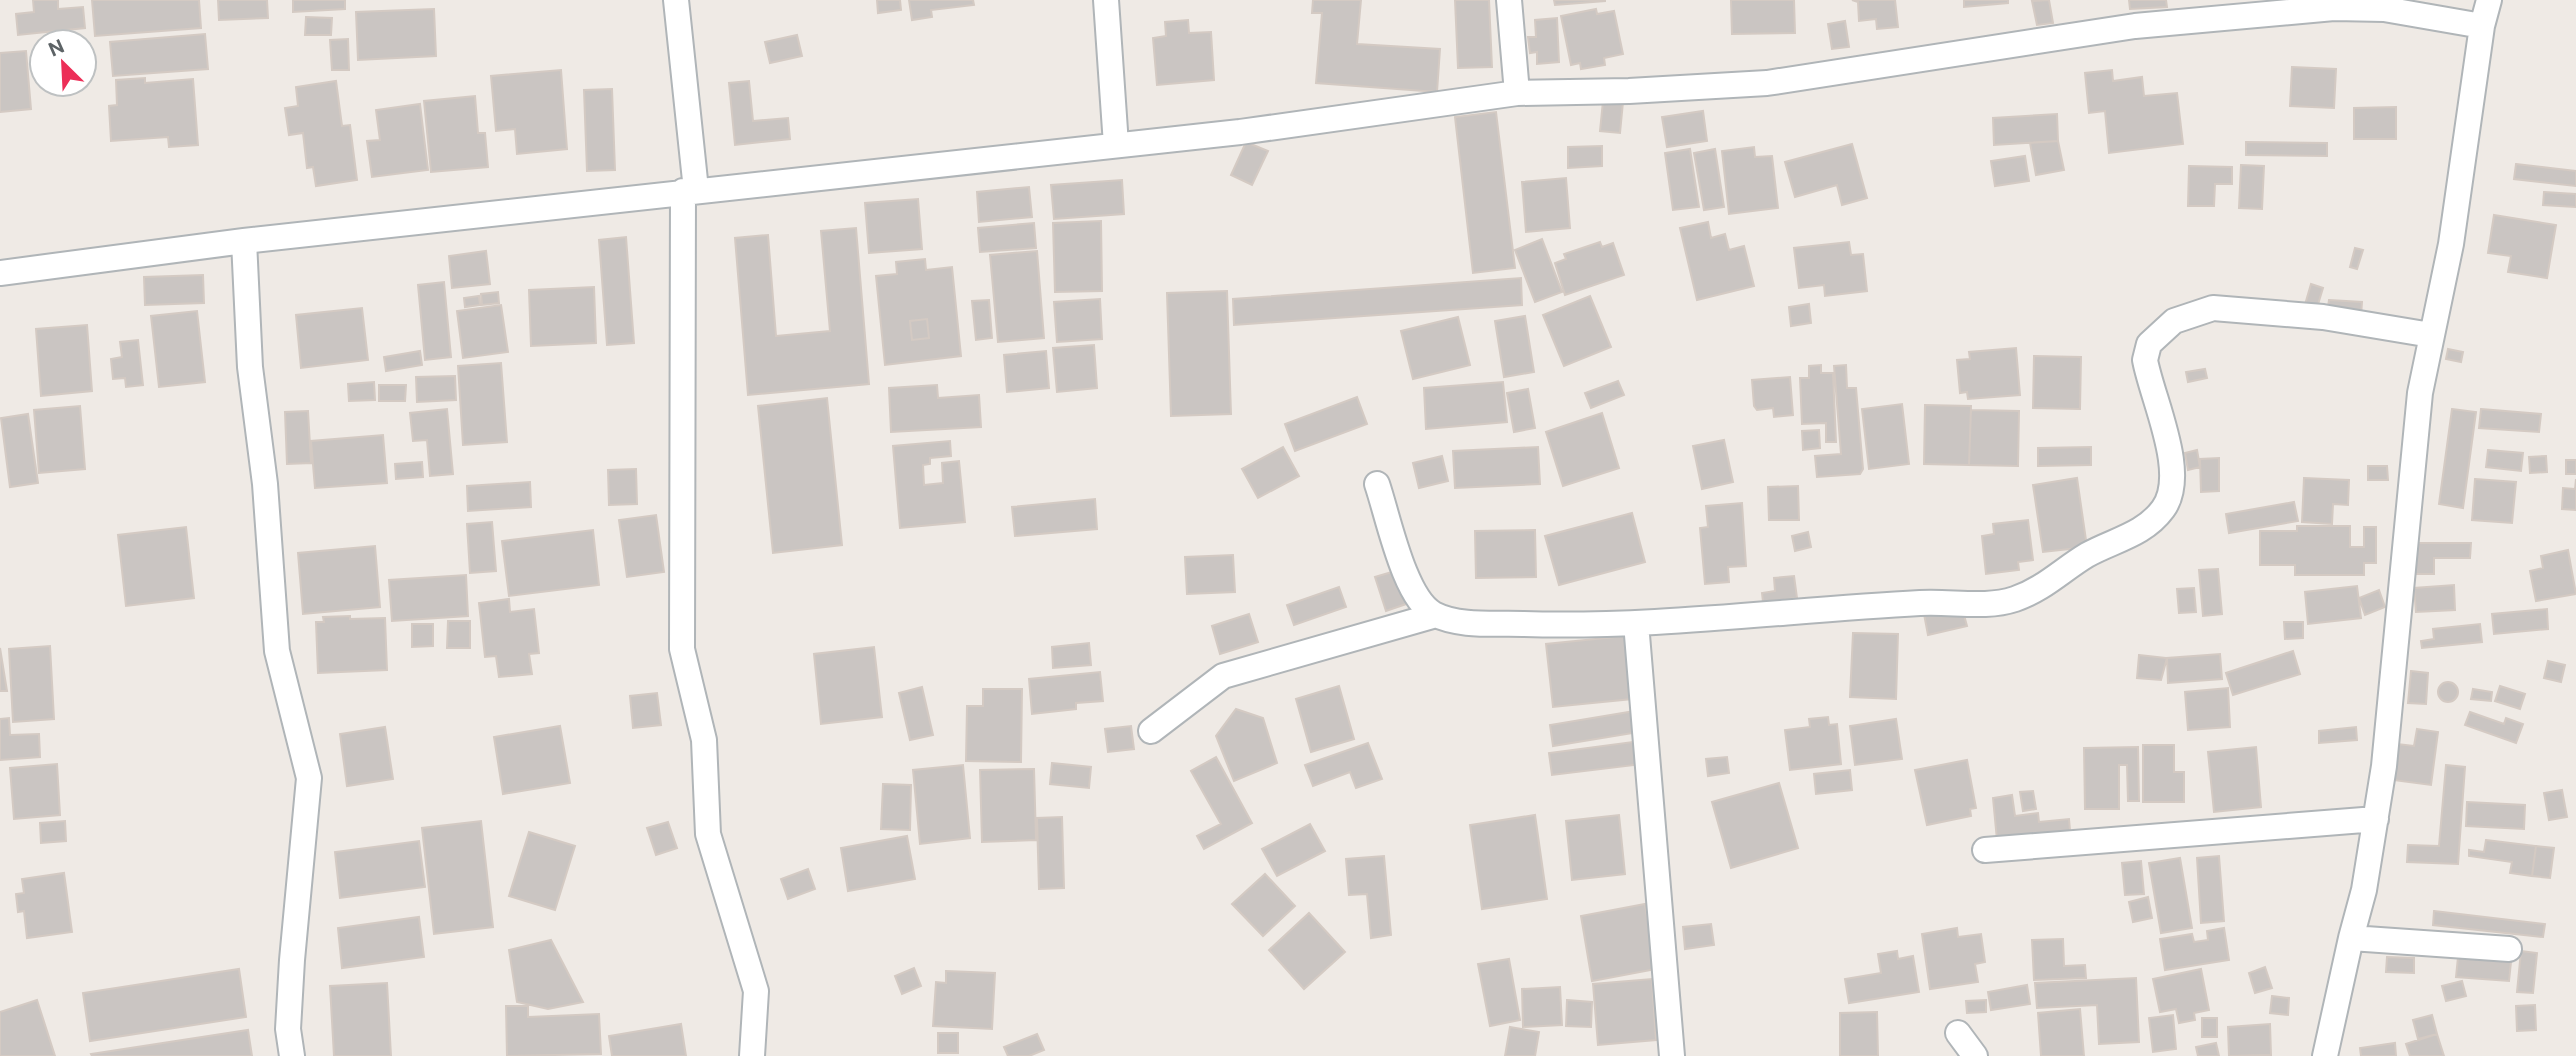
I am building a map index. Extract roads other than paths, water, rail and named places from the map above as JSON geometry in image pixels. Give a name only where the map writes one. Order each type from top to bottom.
[{"type":"street","points":[[676,0],[690,190],[682,649],[704,740],[708,834],[756,991],[752,1056]]},
{"type":"street","points":[[1106,0],[1116,145]]},
{"type":"street","points":[[1509,0],[1517,93]]},
{"type":"street","points":[[2325,1056],[2364,890],[2376,820],[2384,766],[2420,393],[2451,244],[2482,26],[2489,0]]},
{"type":"street","points":[[0,273],[244,241],[690,190],[1240,132],[1517,93],[1629,91],[1767,83],[2080,33],[2290,11],[2384,9],[2482,26]]},
{"type":"street","points":[[244,241],[250,367],[265,484],[277,651],[309,778],[292,960],[288,1029],[292,1056]]},
{"type":"street","points":[[1377,484],[1416,596],[1436,615],[1459,622],[1589,626],[1922,603],[1986,604],[2014,600],[2049,584],[2089,554],[2146,527],[2164,508],[2171,494],[2172,473],[2145,360],[2149,345],[2174,321],[2213,308],[2323,317],[2431,335]]},
{"type":"street","points":[[1151,730],[1223,676],[1436,615]]},
{"type":"street","points":[[1636,623],[1672,1056]]},
{"type":"street","points":[[1985,850],[2376,820]]},
{"type":"street","points":[[2351,938],[2509,949]]},
{"type":"street","points":[[1958,1033],[1975,1056]]}]
